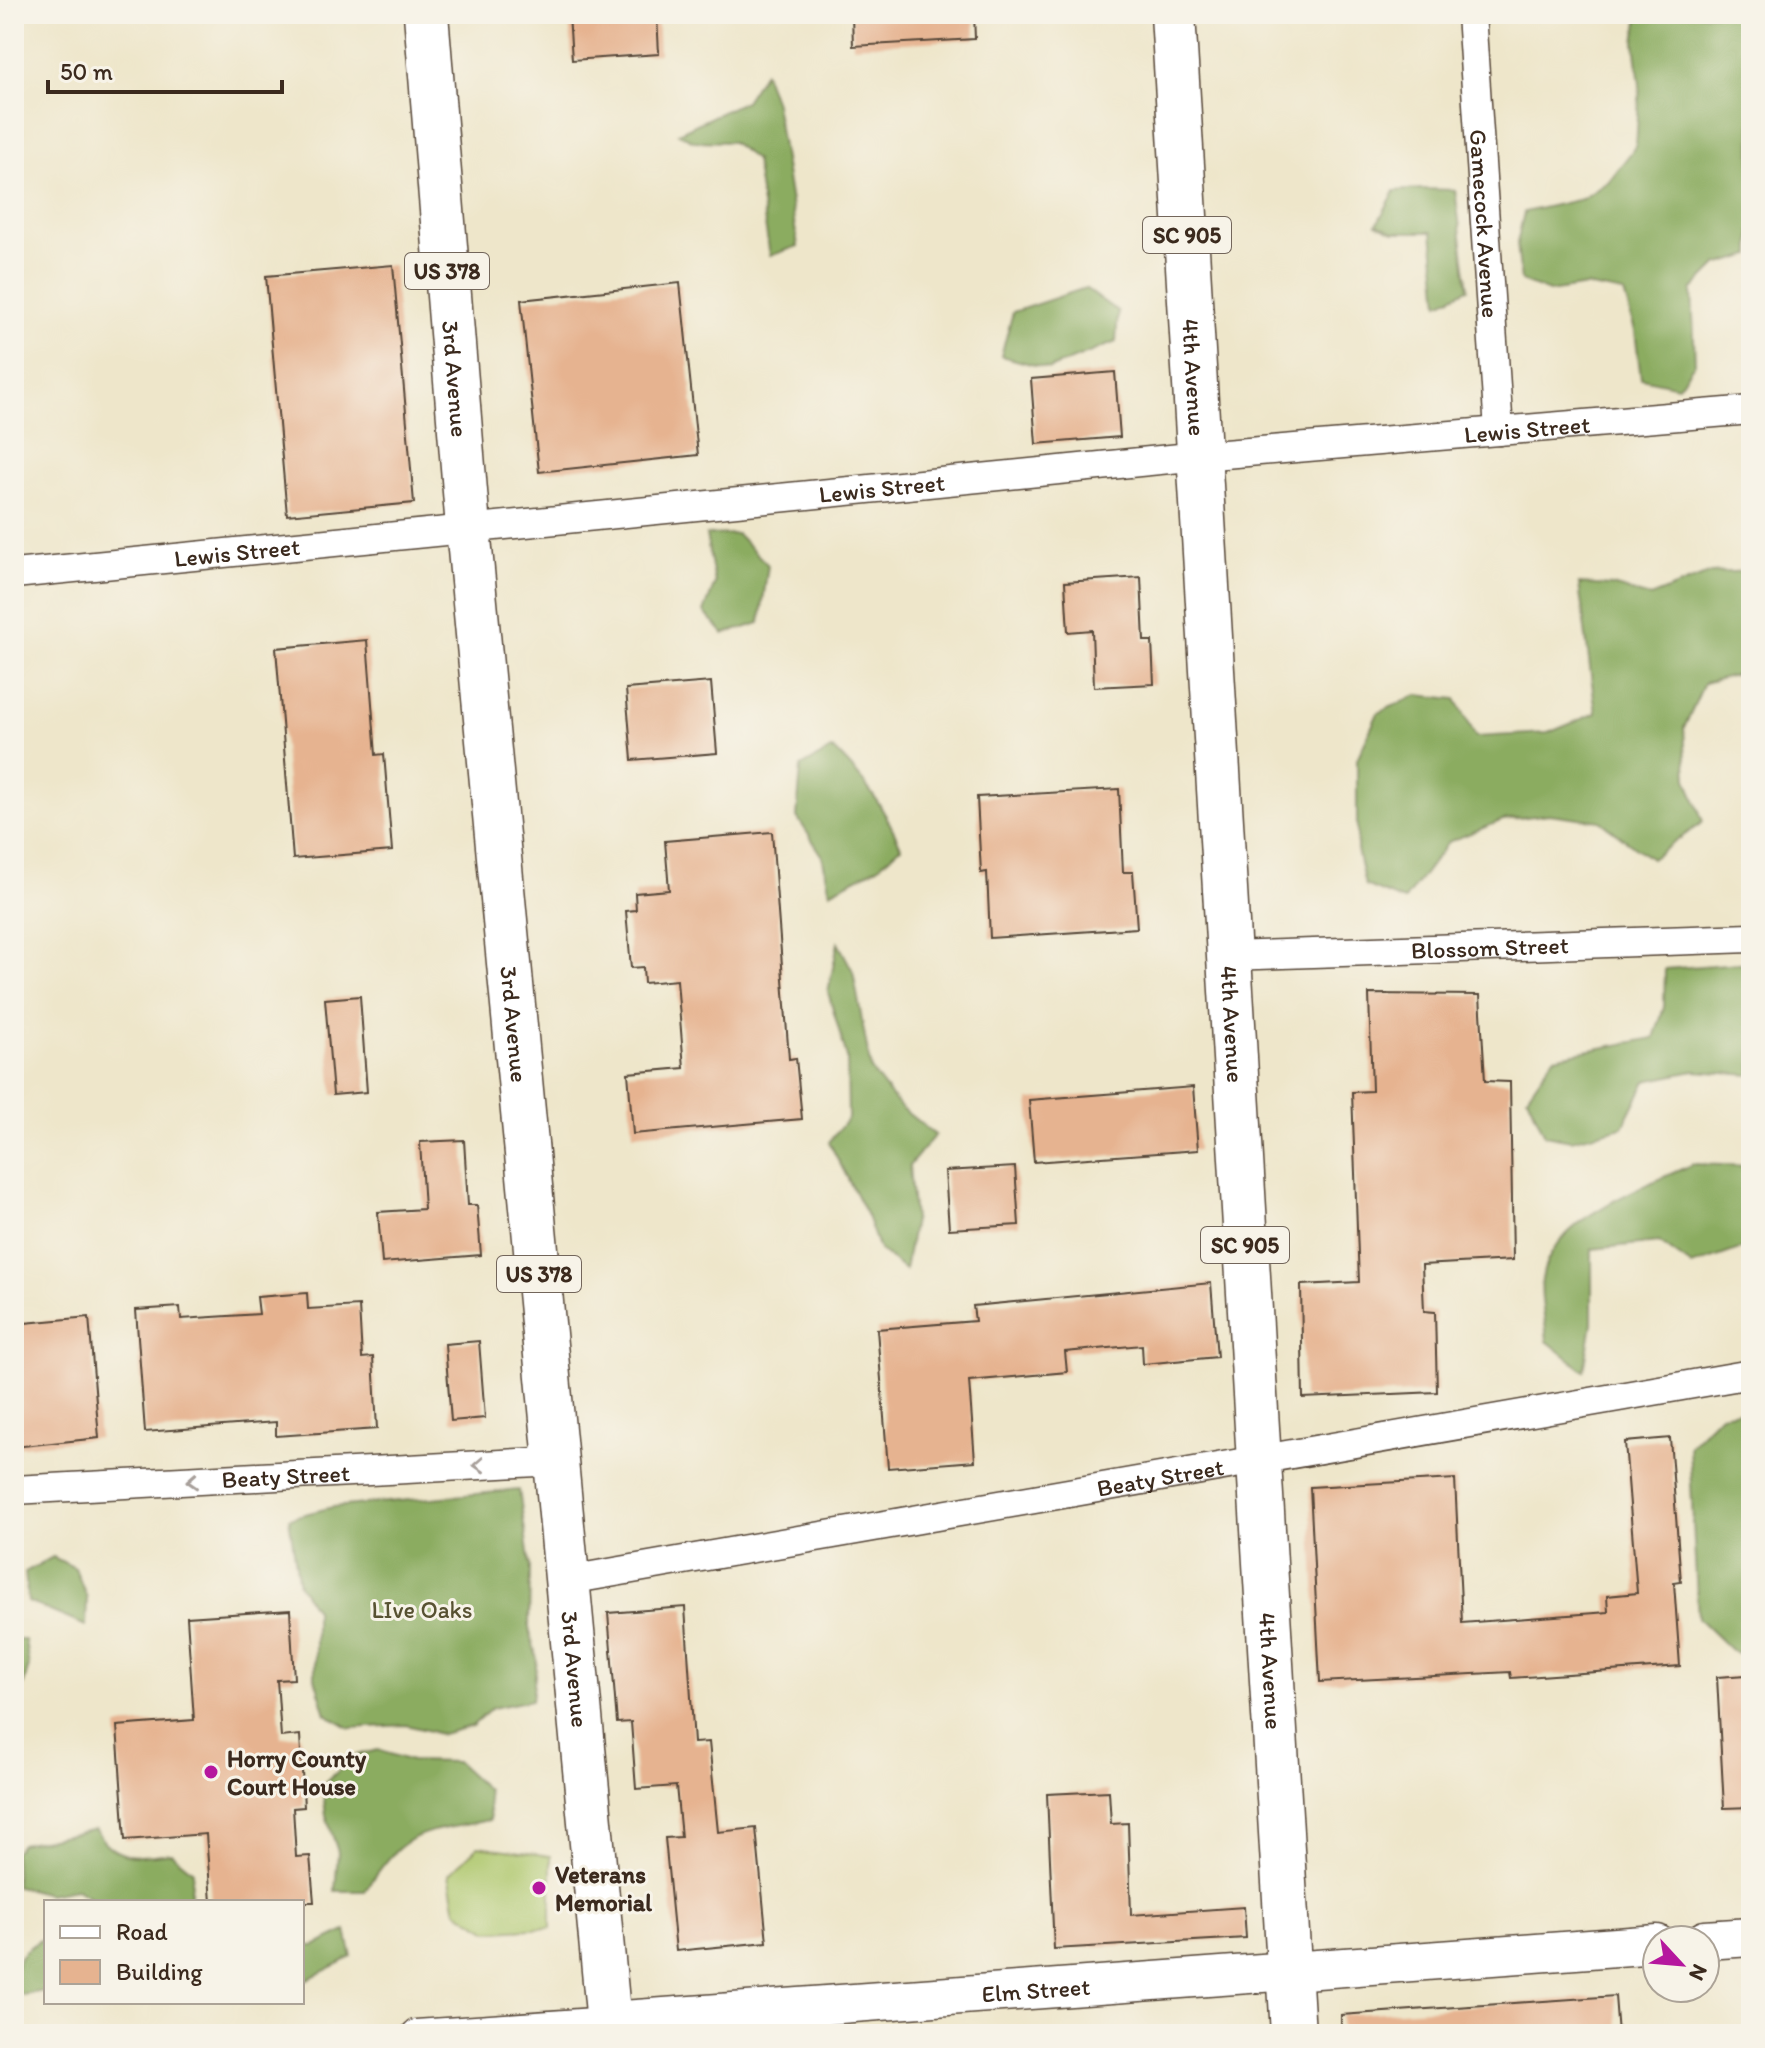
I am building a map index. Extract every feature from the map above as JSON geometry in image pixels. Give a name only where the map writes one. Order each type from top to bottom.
[{"type":"main road","name":"3rd Avenue","points":[[426,14],[468,528],[609,2027]]},
{"type":"main road","name":"4th Avenue","points":[[1173,14],[1293,2034]]},
{"type":"street","name":"Gamecock Avenue","points":[[1471,14],[1499,431]]},
{"type":"street","name":"Lewis Street","points":[[14,574],[1200,456],[1751,410]]},
{"type":"street","name":"Blossom Street","points":[[1228,956],[1751,938]]},
{"type":"street","name":"Beaty Street","points":[[569,1580],[807,1541],[1751,1374]]},
{"type":"street","name":"Beaty Street","points":[[14,1490],[557,1461]]},
{"type":"street","points":[[1721,1939],[1751,1937]]},
{"type":"street","name":"Elm Street","points":[[416,2034],[609,2027],[1641,1945]]},
{"type":"green space","points":[[1639,14],[1751,14],[1751,255],[1717,265],[1692,290],[1695,363],[1678,386],[1641,378],[1635,331],[1624,293],[1586,286],[1549,292],[1521,281],[1517,243],[1524,212],[1582,199],[1609,181],[1636,146],[1640,85],[1635,42]]},
{"type":"green space","points":[[764,72],[775,103],[798,246],[770,256],[755,160],[732,142],[694,141],[678,133],[745,101]]},
{"type":"green space","points":[[1455,190],[1468,289],[1439,303],[1432,232],[1394,232],[1377,224],[1395,191]]},
{"type":"green space","points":[[1085,288],[1118,312],[1116,342],[1049,369],[1001,356],[1013,312]]},
{"type":"green space","points":[[737,534],[768,565],[760,623],[724,634],[704,612],[715,583],[706,535]]},
{"type":"green space","points":[[1751,571],[1751,713],[1748,671],[1704,683],[1684,728],[1687,778],[1703,822],[1651,859],[1600,821],[1549,814],[1503,820],[1448,842],[1404,901],[1365,885],[1357,850],[1357,759],[1378,713],[1417,695],[1456,699],[1476,737],[1548,733],[1596,713],[1579,584],[1612,586],[1650,597],[1711,573]]},
{"type":"green space","points":[[833,749],[872,794],[901,847],[878,867],[830,892],[822,855],[797,817],[801,767]]},
{"type":"green space","points":[[838,943],[853,971],[871,1070],[900,1107],[935,1135],[909,1166],[914,1220],[905,1270],[879,1250],[867,1216],[829,1142],[848,1118],[847,1058],[828,992]]},
{"type":"green space","points":[[1751,962],[1751,1075],[1694,1071],[1646,1081],[1623,1127],[1571,1140],[1545,1135],[1527,1096],[1554,1057],[1654,1038],[1664,1007],[1665,969]]},
{"type":"green space","points":[[1693,1164],[1751,1166],[1751,1245],[1692,1266],[1659,1242],[1592,1249],[1592,1323],[1584,1371],[1547,1341],[1541,1286],[1549,1257],[1562,1239],[1602,1207]]},
{"type":"green space","points":[[1751,1409],[1751,1660],[1731,1650],[1698,1618],[1689,1446],[1720,1414]]},
{"type":"green space","name":"LIve Oaks","points":[[519,1490],[530,1566],[529,1628],[537,1659],[532,1700],[492,1708],[472,1726],[442,1734],[406,1725],[350,1728],[326,1714],[315,1678],[315,1610],[299,1585],[289,1518],[333,1507]]},
{"type":"green space","points":[[53,1557],[75,1568],[87,1598],[86,1626],[28,1602],[25,1572]]},
{"type":"green space","points":[[14,1640],[25,1640],[29,1667],[19,1699],[14,1699]]},
{"type":"green space","points":[[378,1750],[411,1761],[457,1762],[487,1790],[490,1820],[417,1836],[392,1854],[365,1891],[335,1891],[338,1852],[326,1815],[322,1785],[357,1755]]},
{"type":"green space","points":[[95,1829],[110,1847],[127,1855],[171,1853],[193,1871],[190,1900],[95,1900],[76,1889],[48,1894],[16,1886],[14,1853],[21,1844]]},
{"type":"green space","points":[[478,1846],[551,1856],[551,1928],[489,1931],[456,1911],[449,1874]]},
{"type":"green space","points":[[346,1931],[352,1957],[304,1981],[304,1945],[314,1946]]},
{"type":"green space","points":[[44,1938],[44,1991],[22,1995],[14,1987],[15,1969],[20,1956]]},
{"type":"building","points":[[569,14],[657,14],[659,54],[572,60]]},
{"type":"building","points":[[852,14],[974,14],[975,39],[853,46]]},
{"type":"building","points":[[393,265],[414,503],[287,515],[266,276]]},
{"type":"building","points":[[680,283],[698,455],[539,472],[521,300]]},
{"type":"building","points":[[1115,372],[1120,437],[1036,444],[1031,379]]},
{"type":"building","points":[[1141,577],[1144,641],[1152,641],[1154,684],[1094,687],[1092,630],[1068,632],[1065,582]]},
{"type":"building","points":[[367,640],[376,755],[384,754],[392,851],[293,859],[276,648]]},
{"type":"building","points":[[711,682],[717,753],[632,760],[626,689]]},
{"type":"building","points":[[1119,789],[1123,872],[1133,872],[1137,928],[990,938],[987,872],[981,873],[977,797]]},
{"type":"building","points":[[772,832],[789,1059],[796,1058],[802,1119],[633,1134],[628,1073],[684,1068],[677,980],[644,983],[643,967],[631,968],[626,911],[636,910],[635,893],[669,890],[665,841]]},
{"type":"building","points":[[1369,994],[1480,995],[1485,1081],[1510,1082],[1513,1260],[1422,1265],[1424,1311],[1435,1312],[1437,1392],[1303,1398],[1301,1285],[1359,1282],[1352,1092],[1372,1091]]},
{"type":"building","points":[[360,996],[367,1092],[333,1095],[325,999]]},
{"type":"building","points":[[1193,1087],[1198,1150],[1034,1162],[1029,1100]]},
{"type":"building","points":[[464,1140],[468,1205],[477,1205],[481,1255],[382,1263],[378,1212],[424,1209],[420,1142]]},
{"type":"building","points":[[1015,1167],[1019,1225],[949,1229],[945,1171]]},
{"type":"building","points":[[1211,1283],[1217,1357],[1143,1364],[1142,1345],[1065,1352],[1067,1372],[969,1381],[975,1461],[888,1468],[877,1329],[975,1321],[973,1306]]},
{"type":"building","points":[[307,1293],[308,1309],[359,1306],[362,1358],[373,1357],[377,1429],[276,1436],[276,1422],[145,1432],[136,1310],[180,1307],[181,1319],[259,1314],[257,1297]]},
{"type":"building","points":[[89,1317],[99,1438],[14,1447],[14,1324]]},
{"type":"building","points":[[479,1341],[485,1418],[451,1421],[445,1344]]},
{"type":"building","points":[[1670,1438],[1681,1582],[1674,1583],[1680,1666],[1511,1678],[1510,1672],[1320,1682],[1310,1487],[1455,1479],[1462,1623],[1608,1612],[1607,1596],[1637,1593],[1625,1442]]},
{"type":"building","points":[[685,1607],[694,1743],[709,1742],[718,1832],[756,1828],[767,1942],[676,1951],[665,1838],[681,1837],[676,1786],[636,1789],[631,1722],[617,1723],[608,1613]]},
{"type":"building","name":"Horry County Court House","points":[[290,1610],[294,1679],[277,1680],[281,1737],[300,1735],[304,1807],[293,1808],[296,1857],[310,1856],[314,1902],[211,1900],[206,1834],[125,1840],[117,1726],[194,1720],[187,1617]]},
{"type":"building","points":[[1746,1675],[1751,1807],[1724,1808],[1717,1677]]},
{"type":"building","points":[[1109,1791],[1111,1824],[1128,1823],[1131,1915],[1244,1907],[1246,1938],[1054,1949],[1047,1794]]},
{"type":"building","points":[[1615,1996],[1618,2034],[1341,2034],[1341,2015]]},
{"type":"place","name":"Horry County Court House","points":[[211,1772]]},
{"type":"place","name":"Veterans Memorial","points":[[539,1888]]}]
